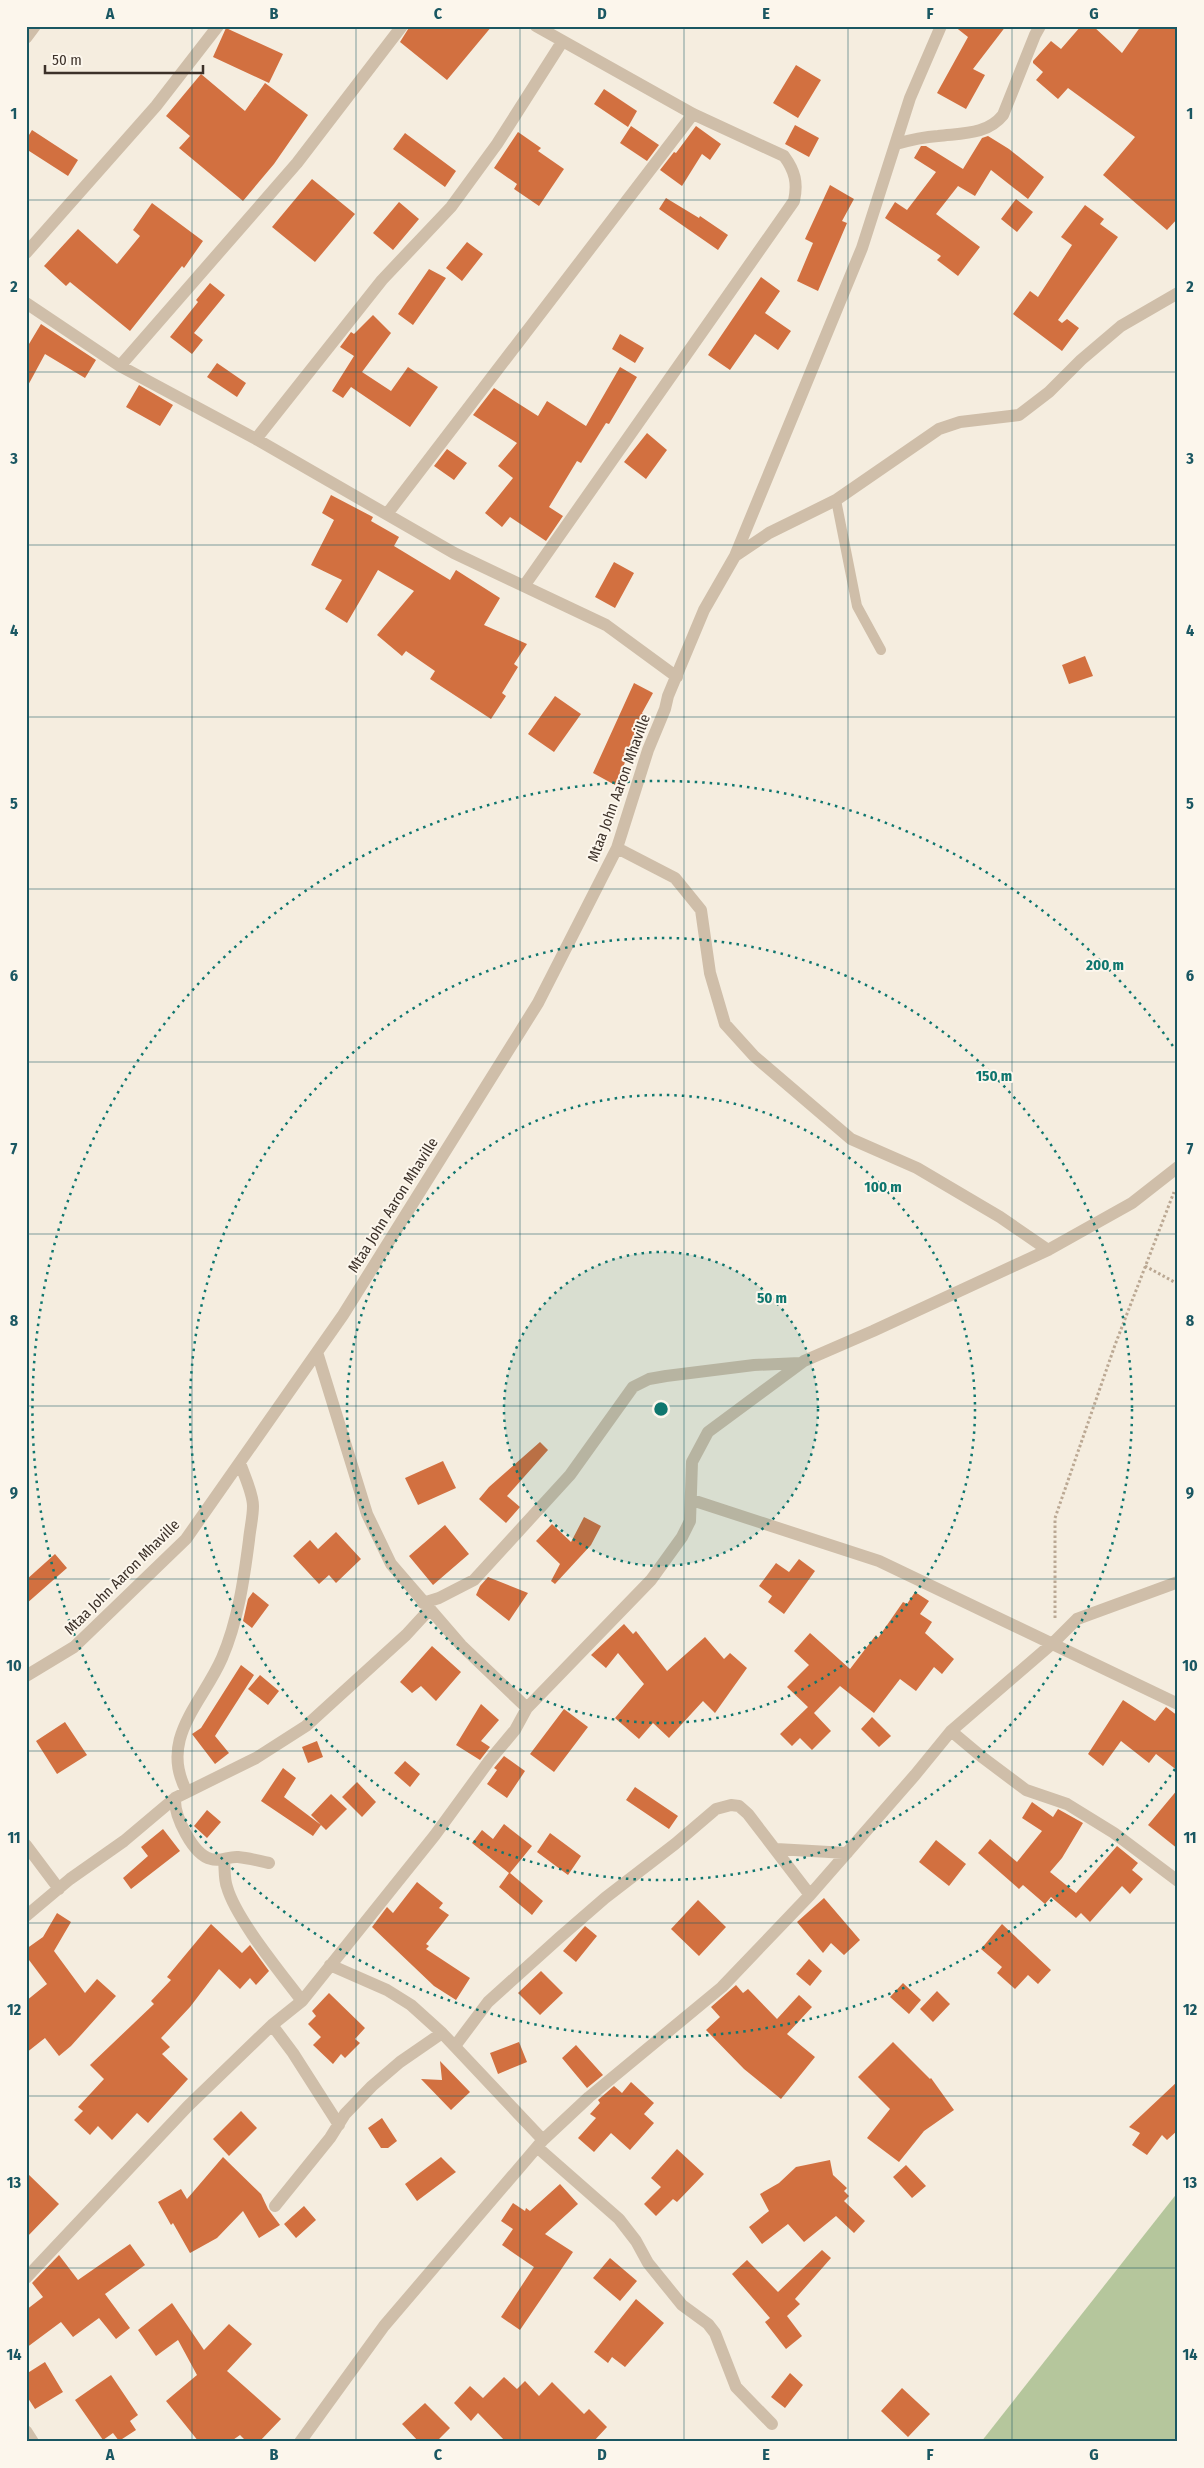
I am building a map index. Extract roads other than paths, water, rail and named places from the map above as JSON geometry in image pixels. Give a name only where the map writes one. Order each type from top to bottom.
[{"type":"street","points":[[26,38],[35,26]]},
{"type":"street","points":[[26,253],[156,106],[218,26]]},
{"type":"street","points":[[120,366],[297,163],[402,26]]},
{"type":"street","points":[[524,586],[794,201],[796,177],[784,156],[693,114],[536,26]]},
{"type":"street","name":"Mtaa John Aaron Mhaville","points":[[26,1676],[74,1647],[186,1539],[343,1315],[538,1003],[617,848],[648,750],[704,610],[735,556],[862,248],[910,98],[941,26]]},
{"type":"street","points":[[896,144],[922,138],[973,132],[997,123],[1003,114],[1040,26]]},
{"type":"street","points":[[256,439],[382,280],[451,207],[497,144],[562,42]]},
{"type":"street","points":[[387,514],[693,114]]},
{"type":"street","points":[[735,556],[769,533],[836,500],[939,430],[960,422],[1010,418],[1028,410],[1080,360],[1121,326],[1178,293]]},
{"type":"street","points":[[26,303],[120,366],[256,439],[454,553],[606,625],[677,677]]},
{"type":"street","points":[[617,848],[675,878],[701,910],[710,973],[725,1024],[754,1056],[851,1139],[917,1168],[1000,1217],[1048,1250]]},
{"type":"street","points":[[26,2278],[188,2106],[272,2025],[302,2001],[436,1836],[489,1761],[515,1730],[527,1708],[651,1580],[682,1537],[690,1521],[692,1462],[708,1432],[801,1363],[1048,1250],[1132,1203],[1178,1166]]},
{"type":"street","points":[[317,1352],[367,1514],[390,1564],[461,1645],[527,1708]]},
{"type":"street","points":[[26,1916],[181,1795],[256,1758],[306,1726],[406,1635],[426,1606],[474,1580],[570,1475],[633,1387],[649,1379],[666,1376],[754,1365],[801,1363]]},
{"type":"street","points":[[240,1463],[254,1504],[243,1586],[222,1656],[203,1695],[189,1713],[180,1732],[177,1757],[181,1795],[175,1806],[180,1824],[200,1854],[211,1860],[224,1860],[236,1856],[269,1863]]},
{"type":"street","points":[[692,1500],[879,1561],[1054,1643],[1178,1704]]},
{"type":"street","points":[[300,2442],[384,2326],[540,2144],[589,2097],[722,1987],[810,1895],[951,1731],[1054,1643],[1077,1619],[1178,1582]]},
{"type":"street","points":[[951,1731],[1026,1790],[1067,1804],[1120,1838],[1178,1881]]},
{"type":"street","points":[[455,2046],[488,2002],[605,1898],[675,1844],[716,1809],[731,1804],[739,1806],[776,1849],[810,1895]]},
{"type":"street","points":[[26,1845],[59,1889]]},
{"type":"street","points":[[776,1849],[846,1853]]},
{"type":"street","points":[[224,1860],[227,1888],[239,1912],[258,1942],[302,2001]]},
{"type":"street","points":[[330,1965],[387,1990],[411,2005],[455,2046],[540,2144],[619,2220],[636,2241],[648,2263],[682,2305],[708,2324],[715,2333],[736,2387],[772,2424]]},
{"type":"street","points":[[272,2025],[294,2053],[339,2125]]},
{"type":"street","points":[[274,2206],[314,2160],[345,2114],[372,2086],[400,2062],[442,2033]]},
{"type":"street","points":[[26,2431],[33,2442]]},
{"type":"lane","points":[[836,500],[858,606],[881,650]]}]
